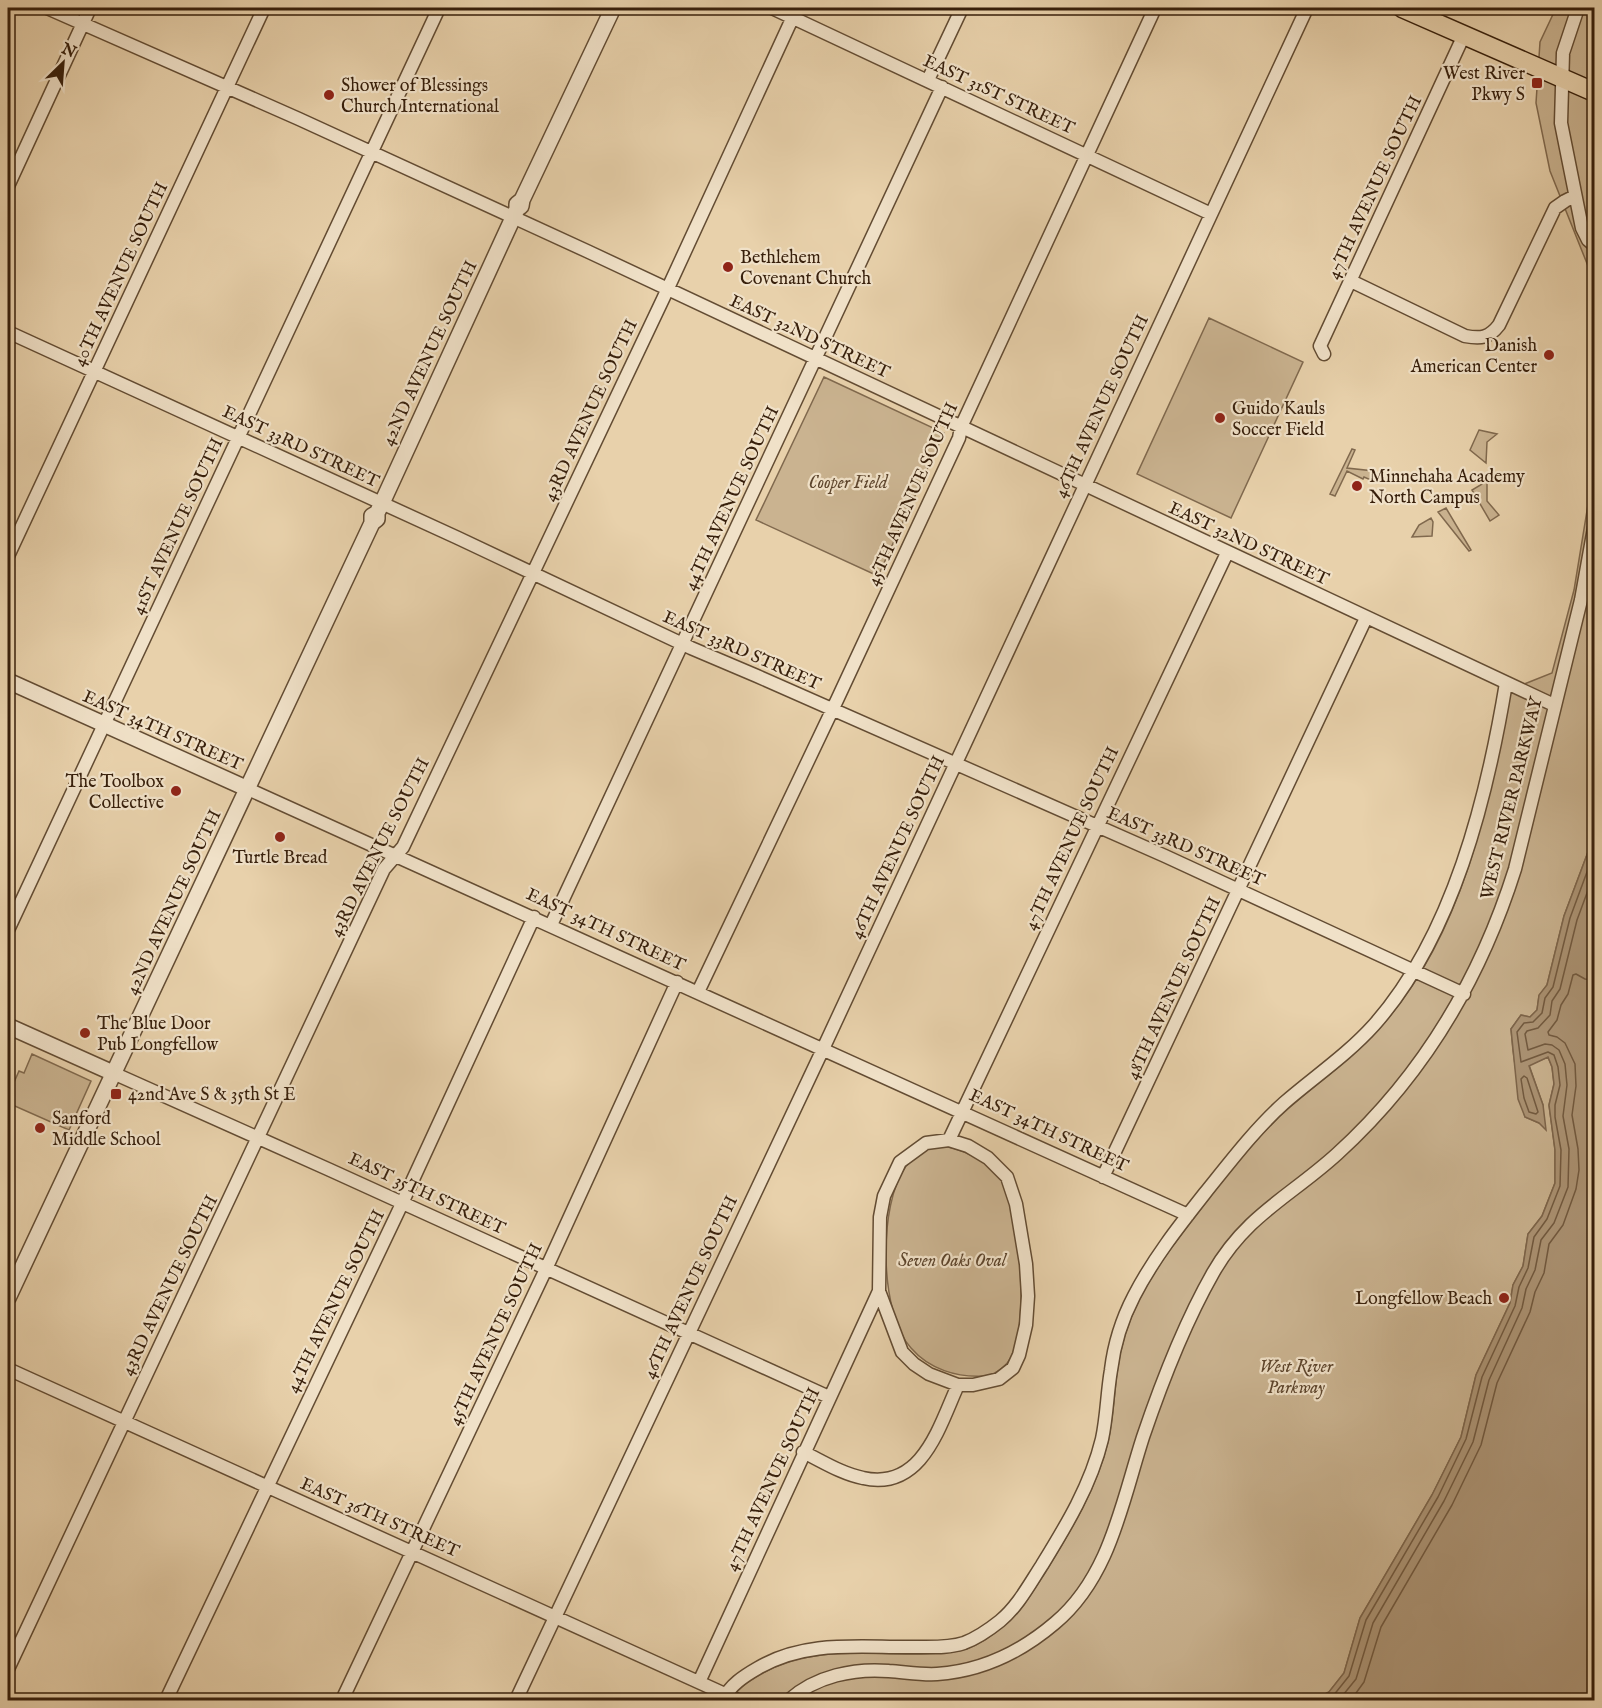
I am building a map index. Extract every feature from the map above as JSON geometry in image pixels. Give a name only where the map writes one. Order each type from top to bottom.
[{"type":"main road","points":[[1402,8],[1587,89]]},
{"type":"street","name":"EAST 32ND STREET","points":[[46,8],[372,153],[517,209],[668,288],[816,359],[1554,705]]},
{"type":"street","points":[[8,186],[90,8]]},
{"type":"street","name":"40TH AVENUE SOUTH","points":[[8,556],[264,8]]},
{"type":"street","name":"41ST AVENUE SOUTH","points":[[8,930],[439,8]]},
{"type":"street","name":"42ND AVENUE SOUTH","points":[[8,1298],[613,8]]},
{"type":"street","name":"EAST 31ST STREET","points":[[772,8],[794,12],[942,87],[1211,214]]},
{"type":"street","points":[[928,80],[962,8]]},
{"type":"street","name":"45TH AVENUE SOUTH","points":[[698,992],[959,438],[961,427],[1155,8]]},
{"type":"street","name":"46TH AVENUE SOUTH","points":[[516,1701],[823,1049],[1307,8]]},
{"type":"street","points":[[1578,8],[1563,53],[1561,123],[1582,228],[1588,240],[1594,245]]},
{"type":"street","name":"43RD AVENUE SOUTH","points":[[8,1669],[384,868],[396,857],[408,837],[533,574],[668,288],[794,12]]},
{"type":"street","name":"47TH AVENUE SOUTH","points":[[1324,354],[1320,346],[1464,35]]},
{"type":"street","name":"44TH AVENUE SOUTH","points":[[551,925],[942,87]]},
{"type":"street","points":[[1351,281],[1465,336],[1484,338],[1499,325],[1554,208],[1575,196]]},
{"type":"street","name":"EAST 33RD STREET","points":[[8,332],[238,437],[377,513],[533,574],[682,644],[1096,826],[1464,993]]},
{"type":"street","name":"WEST RIVER PARKWAY","points":[[789,1701],[814,1683],[841,1674],[864,1670],[934,1675],[971,1669],[1007,1656],[1032,1641],[1065,1615],[1094,1577],[1107,1549],[1144,1434],[1183,1333],[1224,1255],[1257,1217],[1337,1154],[1394,1096],[1439,1034],[1470,983],[1503,906],[1523,837],[1581,600],[1594,528]]},
{"type":"street","name":"47TH AVENUE SOUTH","points":[[949,1140],[1227,553]]},
{"type":"street","name":"48TH AVENUE SOUTH","points":[[1103,1177],[1366,618]]},
{"type":"street","name":"EAST 34TH STREET","points":[[8,681],[534,917],[1188,1215]]},
{"type":"street","points":[[724,1698],[734,1684],[754,1670],[770,1661],[798,1652],[826,1646],[945,1647],[965,1642],[993,1626],[1016,1606],[1058,1539],[1090,1475],[1102,1440],[1111,1367],[1119,1334],[1131,1301],[1148,1270],[1188,1215],[1249,1140],[1282,1105],[1373,1026],[1415,971],[1444,912],[1456,880],[1482,796],[1506,683]]},
{"type":"street","name":"44TH AVENUE SOUTH","points":[[166,1701],[534,917]]},
{"type":"street","name":"45TH AVENUE SOUTH","points":[[342,1701],[546,1269],[677,982]]},
{"type":"street","name":"EAST 35TH STREET","points":[[8,1026],[402,1202],[829,1397]]},
{"type":"street","points":[[949,1140],[968,1146],[988,1158],[1007,1177],[1016,1204],[1028,1296],[1026,1325],[1019,1355],[1013,1368],[999,1379],[973,1385],[958,1384],[929,1374],[902,1352],[879,1291],[880,1217],[884,1196],[893,1176],[900,1162],[918,1147],[936,1141],[949,1140]]},
{"type":"street","name":"47TH AVENUE SOUTH","points":[[699,1682],[879,1291]]},
{"type":"street","name":"EAST 36TH STREET","points":[[8,1369],[699,1682],[724,1698],[738,1701]]},
{"type":"street","points":[[804,1452],[864,1479],[899,1476],[911,1470],[922,1458],[958,1384]]},
{"type":"green space","points":[[1556,8],[1594,8],[1594,281],[1550,171],[1536,103],[1540,42]]},
{"type":"green space","name":"Guido Kauls Soccer Field","points":[[1209,318],[1303,362],[1231,518],[1137,474]]},
{"type":"green space","name":"Cooper Field","points":[[824,377],[944,433],[878,576],[756,520]]},
{"type":"green space","points":[[1479,430],[1497,434],[1487,442],[1486,463],[1470,450]]},
{"type":"green space","points":[[1352,449],[1355,450],[1347,468],[1374,471],[1373,481],[1347,471],[1335,496],[1330,494]]},
{"type":"green space","name":"West River Parkway","points":[[1594,468],[1594,836],[1564,916],[1547,985],[1539,996],[1537,1010],[1530,1017],[1521,1015],[1511,1029],[1516,1073],[1525,1117],[1539,1123],[1543,1105],[1529,1065],[1548,1057],[1552,1067],[1554,1084],[1549,1105],[1555,1150],[1555,1183],[1542,1216],[1528,1234],[1523,1266],[1513,1285],[1510,1303],[1476,1375],[1461,1437],[1432,1495],[1360,1618],[1344,1673],[1329,1692],[1314,1700],[730,1700],[748,1682],[780,1665],[799,1659],[818,1655],[858,1653],[948,1653],[966,1649],[998,1631],[1028,1600],[1073,1526],[1097,1477],[1110,1434],[1118,1364],[1125,1335],[1146,1286],[1163,1259],[1247,1151],[1278,1118],[1357,1051],[1378,1030],[1407,994],[1431,955],[1451,914],[1481,826],[1509,690],[1552,673],[1574,590]]},
{"type":"green space","points":[[1487,481],[1487,501],[1499,515],[1490,521],[1472,490]]},
{"type":"green space","points":[[1446,508],[1471,550],[1469,551],[1438,512]]},
{"type":"green space","points":[[1431,518],[1432,536],[1412,537],[1419,525]]},
{"type":"green space","points":[[32,1054],[91,1081],[69,1130],[8,1103],[8,1096],[19,1071],[24,1073]]},
{"type":"green space","name":"Seven Oaks Oval","points":[[936,1146],[954,1148],[973,1156],[997,1173],[1003,1182],[1012,1213],[1019,1254],[1021,1299],[1017,1339],[1008,1362],[993,1374],[985,1376],[954,1374],[926,1362],[911,1348],[900,1332],[893,1310],[886,1258],[890,1206],[897,1183],[906,1166],[927,1149]]},
{"type":"water","points":[[1594,836],[1594,950],[1591,957],[1594,956],[1594,1700],[1314,1700],[1329,1692],[1344,1673],[1360,1618],[1432,1495],[1461,1437],[1476,1375],[1510,1303],[1513,1285],[1523,1266],[1528,1234],[1542,1216],[1555,1183],[1555,1150],[1549,1105],[1554,1084],[1552,1067],[1548,1057],[1529,1066],[1543,1105],[1546,1130],[1539,1123],[1525,1117],[1518,1099],[1511,1029],[1521,1015],[1530,1017],[1537,1010],[1539,995],[1547,985],[1564,916]]},
{"type":"place","name":"West River Pkwy S","points":[[1537,83]]},
{"type":"place","name":"Shower of Blessings Church International","points":[[329,95]]},
{"type":"place","name":"Bethlehem Covenant Church","points":[[728,267]]},
{"type":"place","name":"Danish American Center","points":[[1549,355]]},
{"type":"place","name":"Guido Kauls Soccer Field","points":[[1220,418]]},
{"type":"place","name":"Minnehaha Academy North Campus","points":[[1357,486]]},
{"type":"place","name":"The Toolbox Collective","points":[[176,791]]},
{"type":"place","name":"Turtle Bread","points":[[280,837]]},
{"type":"place","name":"The Blue Door Pub Longfellow","points":[[85,1033]]},
{"type":"place","name":"42nd Ave S & 35th St E","points":[[116,1094]]},
{"type":"place","name":"Sanford Middle School","points":[[40,1128]]},
{"type":"place","name":"Longfellow Beach","points":[[1504,1298]]}]
